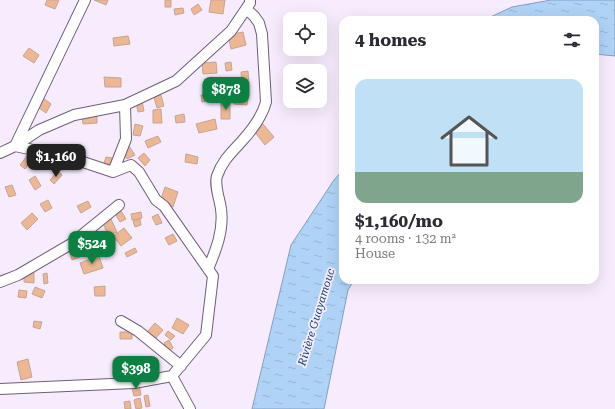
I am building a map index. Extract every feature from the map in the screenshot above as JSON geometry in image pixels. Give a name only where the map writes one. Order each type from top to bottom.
[{"type":"street","points":[[15,146],[85,0]]},
{"type":"street","points":[[0,153],[15,146],[39,130],[74,114],[125,105],[176,81],[231,31],[251,3]]},
{"type":"street","points":[[208,269],[214,256],[221,229],[222,211],[216,184],[217,177],[231,152],[243,140],[256,123],[263,112],[266,102],[262,34],[259,23],[254,16],[251,3]]},
{"type":"street","points":[[113,172],[126,139],[125,105]]},
{"type":"street","points":[[0,389],[134,383],[172,376],[206,335],[214,276],[164,206],[151,195],[149,188],[139,172],[131,165],[113,172],[71,158],[15,146]]},
{"type":"street","points":[[0,282],[18,275],[71,244],[119,205]]},
{"type":"street","points":[[121,321],[138,331],[181,366]]},
{"type":"street","points":[[172,376],[190,409]]},
{"type":"water","points":[[551,0],[615,0],[615,56],[599,54],[599,16],[493,16],[512,7]]},
{"type":"water","name":"Rivière Guayamouc","points":[[339,174],[339,284],[352,284],[348,290],[324,409],[252,409],[291,245]]},
{"type":"building","points":[[47,0],[59,0],[55,9],[45,5]]},
{"type":"building","points":[[94,0],[108,0],[106,5]]},
{"type":"building","points":[[165,0],[171,0],[171,7],[165,7]]},
{"type":"building","points":[[211,0],[225,0],[223,14],[209,12]]},
{"type":"building","points":[[198,4],[202,10],[194,15],[191,9]]},
{"type":"building","points":[[183,8],[184,13],[175,15],[174,9]]},
{"type":"building","points":[[243,32],[246,45],[231,49],[228,35]]},
{"type":"building","points":[[128,36],[130,44],[114,46],[113,38]]},
{"type":"building","points":[[29,48],[39,55],[34,63],[23,56]]},
{"type":"building","points":[[216,62],[217,73],[203,74],[202,63]]},
{"type":"building","points":[[231,62],[232,70],[226,71],[225,63]]},
{"type":"building","points":[[248,71],[249,84],[242,85],[241,72]]},
{"type":"building","points":[[104,77],[121,78],[121,87],[105,87]]},
{"type":"building","points":[[211,78],[217,78],[217,91],[211,91]]},
{"type":"building","points":[[160,92],[164,106],[157,108],[153,94]]},
{"type":"building","points":[[211,94],[212,100],[202,102],[201,95]]},
{"type":"building","points":[[42,97],[51,104],[46,113],[36,106]]},
{"type":"building","points":[[234,97],[248,98],[247,105],[234,104]]},
{"type":"building","points":[[142,101],[144,111],[138,112],[136,102]]},
{"type":"building","points":[[221,103],[230,103],[230,119],[221,119]]},
{"type":"building","points":[[161,109],[162,123],[153,123],[153,110]]},
{"type":"building","points":[[184,114],[185,122],[176,123],[175,116]]},
{"type":"building","points":[[97,115],[97,123],[83,124],[82,116]]},
{"type":"building","points":[[215,119],[217,129],[199,133],[196,124]]},
{"type":"building","points":[[135,124],[143,126],[140,136],[133,135]]},
{"type":"building","points":[[263,124],[274,137],[265,145],[254,131]]},
{"type":"building","points":[[158,136],[161,142],[148,148],[145,141]]},
{"type":"building","points":[[129,146],[135,155],[127,159],[121,150]]},
{"type":"building","points":[[144,153],[150,160],[145,166],[138,158]]},
{"type":"building","points":[[186,154],[198,157],[197,164],[185,162]]},
{"type":"building","points":[[27,156],[32,160],[25,169],[20,165]]},
{"type":"building","points":[[106,157],[112,158],[110,165],[104,163]]},
{"type":"building","points":[[69,159],[71,167],[60,170],[58,163]]},
{"type":"building","points":[[58,171],[62,175],[54,184],[50,180]]},
{"type":"building","points":[[35,176],[41,186],[35,190],[29,180]]},
{"type":"building","points":[[12,185],[16,195],[9,197],[5,187]]},
{"type":"building","points":[[165,187],[178,192],[173,207],[160,202]]},
{"type":"building","points":[[48,200],[52,208],[45,212],[40,204]]},
{"type":"building","points":[[88,201],[91,207],[81,213],[77,206]]},
{"type":"building","points":[[121,211],[126,219],[120,222],[116,215]]},
{"type":"building","points":[[141,212],[142,218],[132,220],[131,214]]},
{"type":"building","points":[[32,213],[38,219],[27,230],[21,223]]},
{"type":"building","points":[[158,214],[162,223],[156,225],[152,217]]},
{"type":"building","points":[[110,217],[117,232],[108,235],[102,221]]},
{"type":"building","points":[[140,219],[141,225],[135,227],[133,221]]},
{"type":"building","points":[[124,228],[132,238],[121,246],[113,236]]},
{"type":"building","points":[[173,234],[177,241],[169,245],[165,238]]},
{"type":"building","points":[[76,247],[80,257],[72,260],[69,249]]},
{"type":"building","points":[[135,248],[137,252],[127,257],[125,253]]},
{"type":"building","points":[[99,256],[103,268],[84,274],[80,263]]},
{"type":"building","points":[[24,271],[34,271],[34,283],[24,282]]},
{"type":"building","points":[[47,273],[48,283],[44,284],[43,274]]},
{"type":"building","points":[[105,286],[105,296],[95,296],[94,287]]},
{"type":"building","points":[[35,287],[45,291],[42,298],[32,294]]},
{"type":"building","points":[[19,290],[27,291],[26,298],[18,297]]},
{"type":"building","points":[[177,318],[189,325],[183,334],[172,328]]},
{"type":"building","points":[[34,321],[42,322],[40,329],[33,327]]},
{"type":"building","points":[[155,323],[163,330],[155,339],[147,332]]},
{"type":"building","points":[[168,331],[175,336],[171,340],[165,335]]},
{"type":"building","points":[[120,332],[132,332],[132,339],[120,339]]},
{"type":"building","points":[[169,340],[173,348],[168,351],[164,343]]},
{"type":"building","points":[[28,359],[32,377],[21,380],[17,362]]},
{"type":"building","points":[[139,384],[141,395],[134,396],[131,385]]},
{"type":"building","points":[[148,395],[150,406],[146,407],[144,396]]},
{"type":"building","points":[[140,398],[142,408],[136,409],[134,400]]},
{"type":"building","points":[[130,401],[131,409],[125,409],[124,402]]}]
